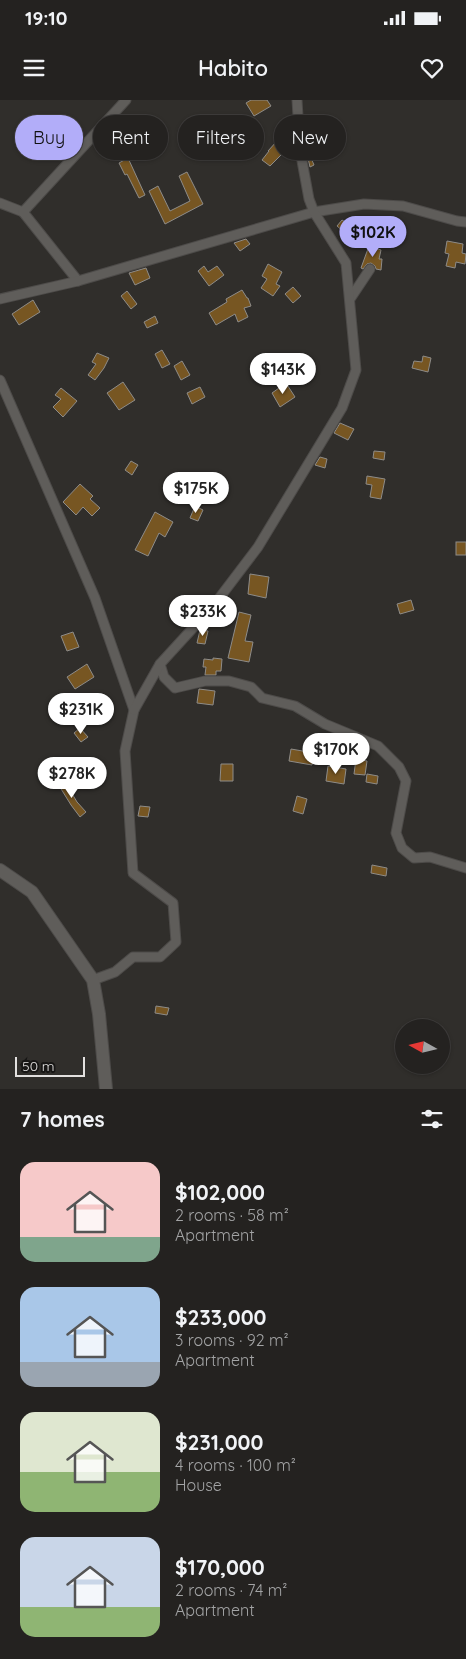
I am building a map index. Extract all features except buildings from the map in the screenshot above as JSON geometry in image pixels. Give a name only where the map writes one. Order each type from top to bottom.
[{"type":"street","points":[[23,212],[126,100]]},
{"type":"street","points":[[93,980],[115,972],[132,957],[160,957],[176,942],[173,903],[133,873],[124,751],[134,710],[160,664],[214,605],[258,546],[342,408],[356,370],[346,263],[314,212],[309,199],[300,150],[297,100]]},
{"type":"street","points":[[0,203],[23,212],[78,281]]},
{"type":"street","points":[[0,299],[78,281],[314,212],[364,204],[403,206],[466,222]]},
{"type":"street","points":[[350,299],[370,269]]},
{"type":"street","points":[[0,380],[95,598],[134,710]]},
{"type":"street","points":[[160,664],[164,677],[175,688],[205,681],[229,681],[250,687],[262,698],[295,706],[325,724],[378,746],[399,767],[406,781],[396,834],[402,848],[414,858],[430,856],[466,868]]},
{"type":"street","points":[[0,870],[32,892],[93,980],[100,1014],[106,1089]]}]
